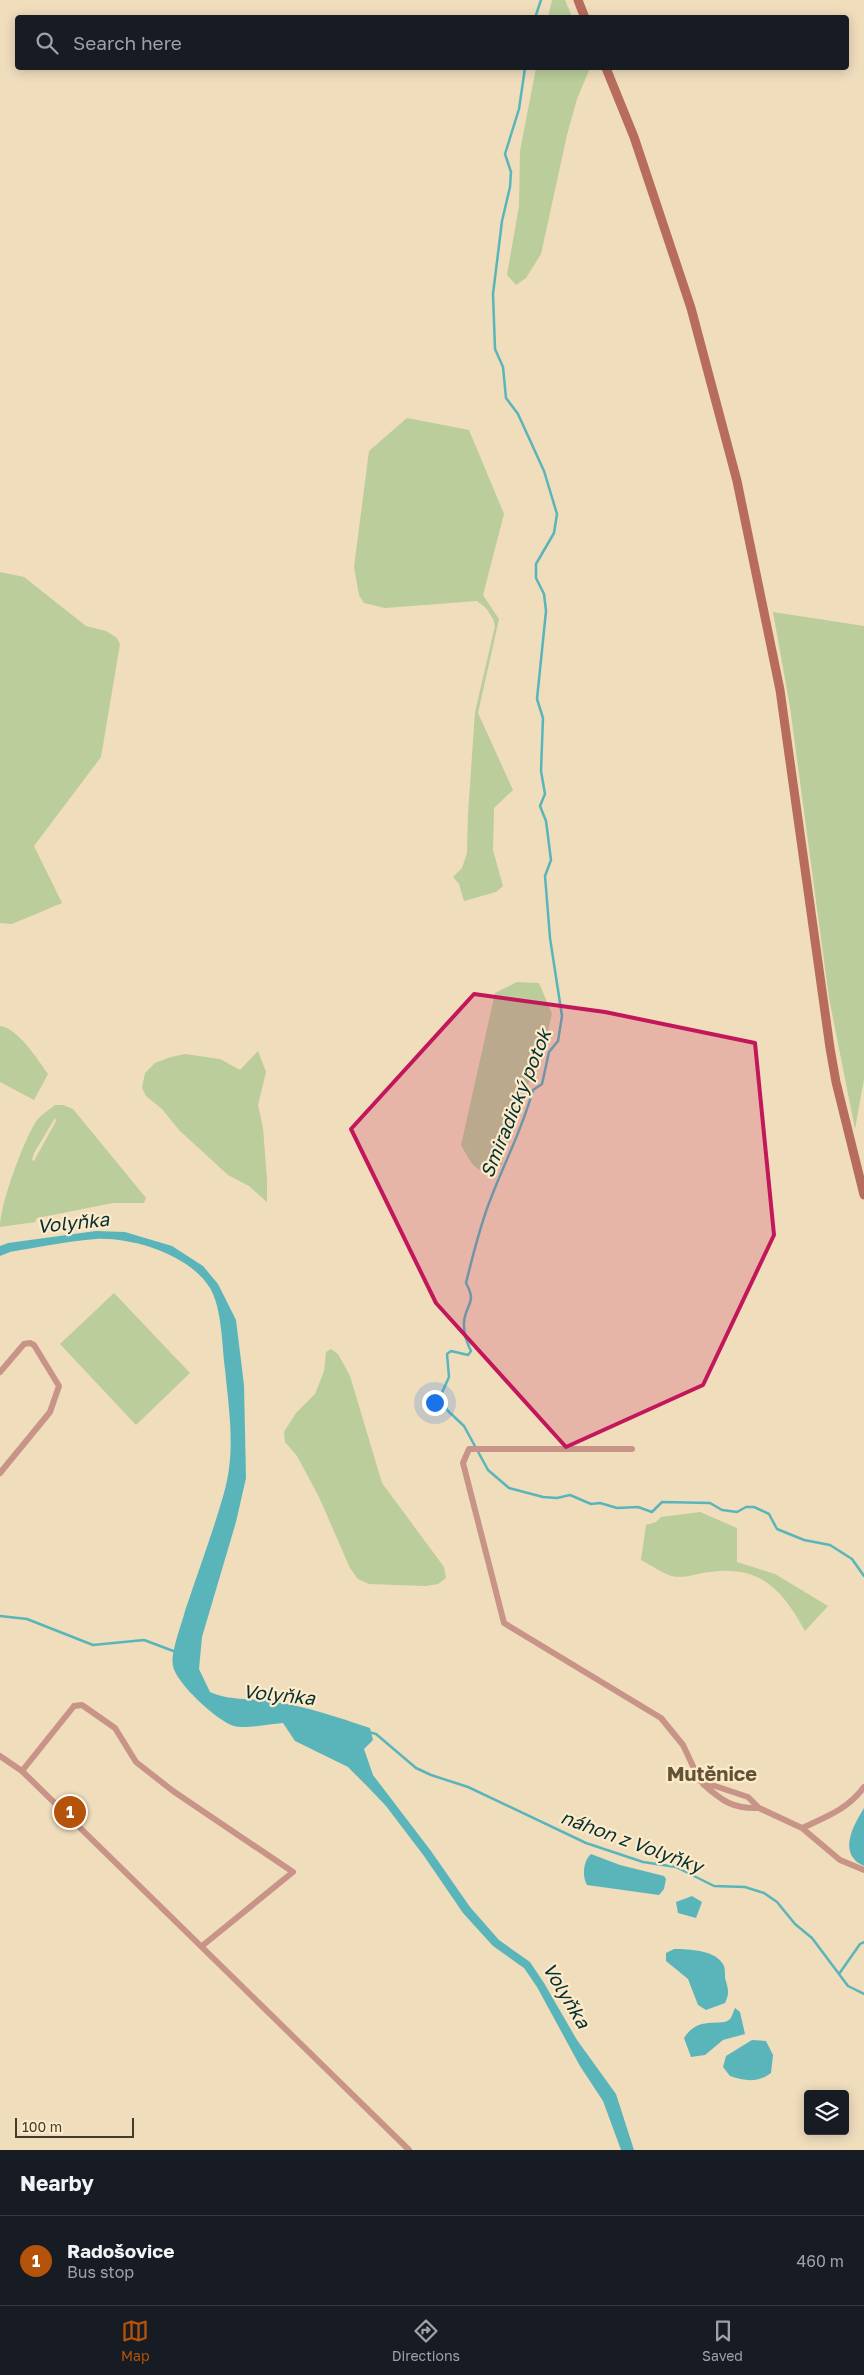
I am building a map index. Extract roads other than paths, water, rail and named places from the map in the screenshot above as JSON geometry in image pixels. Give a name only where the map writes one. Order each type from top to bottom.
[{"type":"street","points":[[578,0],[584,15]]},
{"type":"street","points":[[607,70],[634,137],[692,308],[738,480],[780,690],[831,1057],[864,1195]]},
{"type":"street","points":[[0,1372],[24,1344],[30,1342],[34,1345],[59,1386],[50,1412],[0,1472]]},
{"type":"street","points":[[632,1449],[469,1449],[463,1463],[504,1623],[661,1718],[683,1745],[700,1781],[721,1800],[744,1808],[759,1808]]},
{"type":"street","points":[[22,1771],[74,1706],[82,1705],[115,1728],[136,1762],[173,1792],[293,1872],[202,1946]]},
{"type":"street","points":[[0,1756],[22,1771],[409,2150]]},
{"type":"street","points":[[700,1781],[748,1797],[759,1808],[802,1828],[840,1860],[864,1870]]},
{"type":"street","points":[[802,1828],[838,1812],[855,1798],[864,1787]]},
{"type":"water","points":[[96,1231],[125,1232],[172,1246],[203,1266],[218,1284],[236,1320],[244,1385],[246,1478],[236,1522],[202,1637],[199,1669],[210,1692],[232,1698],[270,1701],[296,1706],[370,1728],[373,1740],[364,1749],[373,1775],[431,1851],[470,1907],[499,1940],[530,1962],[577,2040],[616,2094],[634,2150],[621,2150],[603,2101],[580,2066],[537,1987],[524,1968],[493,1946],[463,1913],[424,1856],[386,1806],[366,1785],[348,1767],[295,1741],[283,1723],[244,1727],[234,1726],[208,1709],[181,1682],[173,1666],[175,1646],[220,1508],[230,1462],[230,1416],[219,1316],[214,1296],[201,1276],[175,1257],[143,1245],[126,1241],[96,1239],[43,1246],[10,1252],[0,1256],[0,1246],[8,1243]]},
{"type":"water","points":[[864,1808],[864,1866],[856,1861],[849,1847],[852,1831]]},
{"type":"water","points":[[591,1854],[620,1865],[664,1876],[666,1879],[664,1889],[659,1895],[587,1885],[584,1878],[584,1869],[586,1861]]},
{"type":"water","points":[[692,1896],[702,1902],[696,1918],[678,1913],[676,1902]]},
{"type":"water","points":[[674,1949],[702,1951],[720,1961],[724,1967],[728,1990],[725,2003],[706,2010],[698,2005],[688,1979],[666,1961],[666,1953]]},
{"type":"water","points":[[735,2008],[740,2012],[745,2034],[723,2040],[705,2055],[691,2057],[684,2038],[690,2031],[696,2026],[703,2024],[726,2021],[731,2018]]},
{"type":"water","points":[[752,2040],[766,2041],[773,2055],[771,2073],[756,2080],[730,2076],[723,2067],[726,2056]]},
{"type":"waterway","name":"Smiradický potok","points":[[536,15],[541,0]]},
{"type":"waterway","name":"Smiradický potok","points":[[525,70],[519,109],[505,154],[511,172],[510,187],[502,221],[493,294],[495,349],[503,367],[506,398],[518,414],[544,471],[557,514],[554,533],[536,564],[536,578],[544,594],[546,611],[537,699],[543,718],[541,771],[545,794],[540,806],[546,821],[551,860],[545,876],[550,938],[562,1016],[558,1041],[549,1052],[542,1084],[533,1090],[519,1132],[487,1208],[477,1240],[466,1283],[471,1297],[465,1316],[464,1330],[471,1351],[468,1355],[451,1351],[447,1354],[449,1377],[440,1397],[448,1411],[464,1426],[488,1470],[509,1488],[543,1497],[557,1498],[570,1495],[591,1504],[600,1503],[617,1508],[638,1507],[652,1512],[662,1502],[710,1503],[722,1510],[737,1512],[746,1507],[754,1507],[769,1514],[777,1529],[804,1540],[830,1545],[852,1559],[864,1576]]},
{"type":"waterway","points":[[0,1616],[27,1619],[93,1645],[144,1640],[176,1652]]},
{"type":"waterway","name":"náhon z Volyňky","points":[[369,1732],[376,1734],[416,1768],[468,1787],[586,1843],[643,1862],[676,1867],[714,1886],[745,1887],[764,1893],[777,1902],[795,1924],[812,1938],[839,1974]]},
{"type":"waterway","name":"Smiradický potok","points":[[864,1942],[860,1944],[839,1974],[848,1986],[864,1994]]},
{"type":"place","name":"Radošovice","points":[[70,1812]]},
{"type":"district","name":"Mutěnice","points":[[712,1773]]},
{"type":"water label","name":"Volyňka","points":[[73,1222]]},
{"type":"water label","name":"Volyňka","points":[[279,1694]]},
{"type":"water label","name":"Volyňka","points":[[567,1995]]}]
